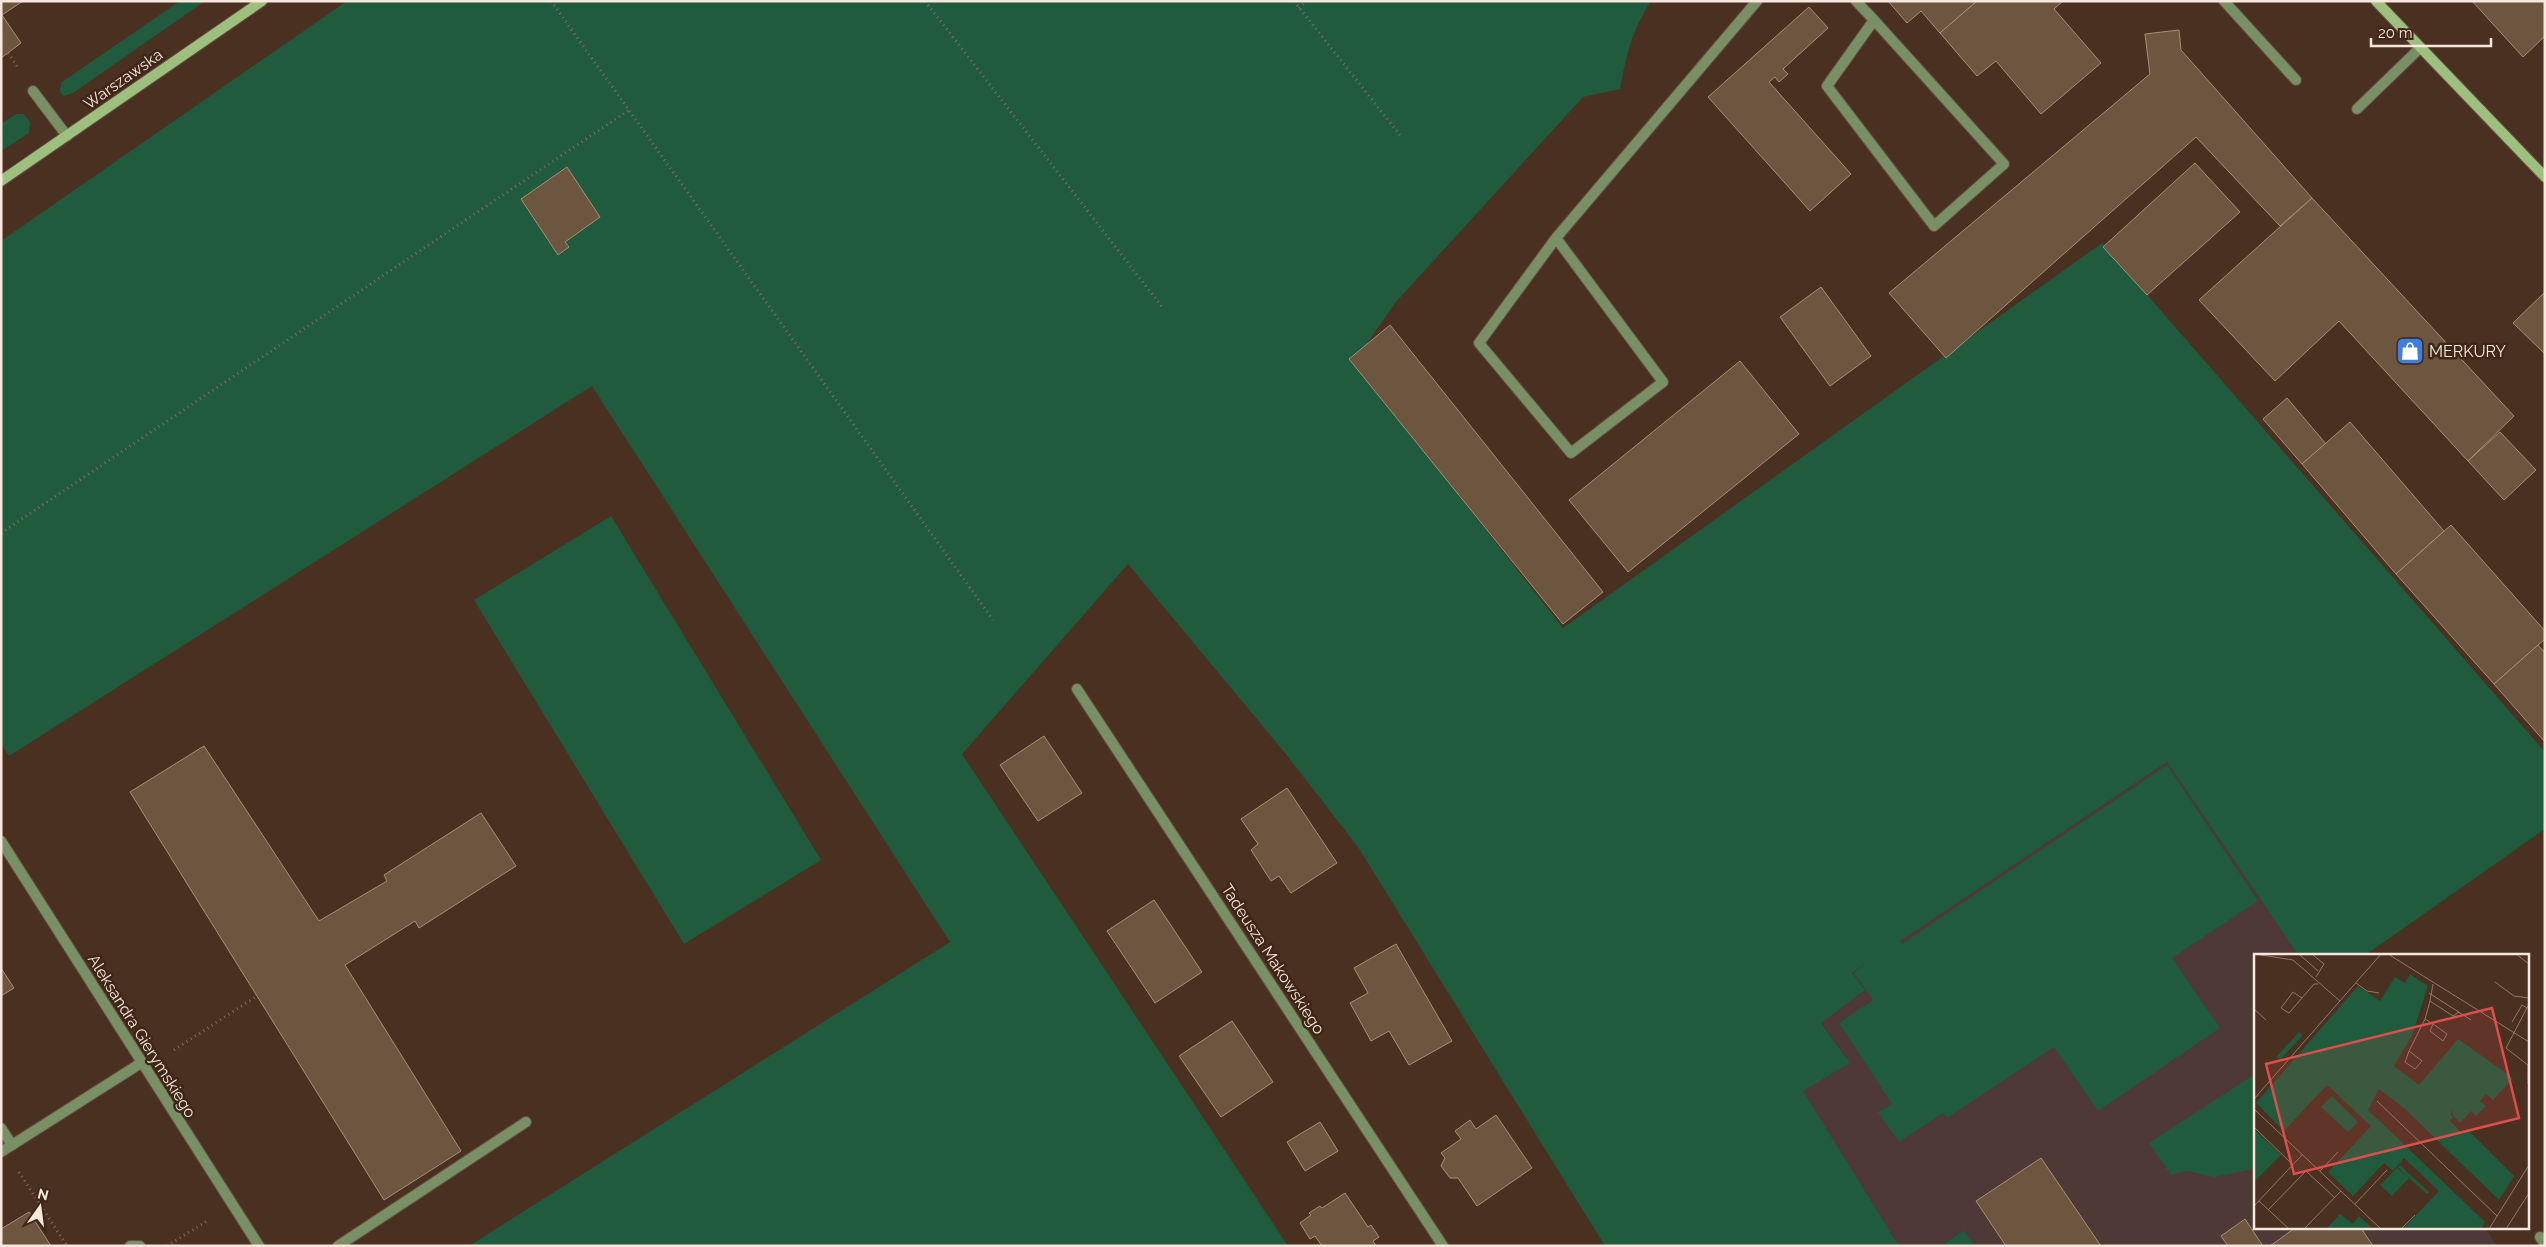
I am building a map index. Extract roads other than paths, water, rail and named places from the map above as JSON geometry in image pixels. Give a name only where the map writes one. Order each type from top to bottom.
[{"type":"street","name":"Warszawska","points":[[1,181],[262,1]]},
{"type":"street","points":[[1556,238],[1663,382],[1571,453],[1479,343],[1556,238],[1757,1]]},
{"type":"street","points":[[1856,1],[1874,20],[2004,164],[1934,226],[1827,86],[1874,20]]},
{"type":"street","points":[[2224,1],[2296,80]]},
{"type":"street","points":[[2376,1],[2545,178]]},
{"type":"street","points":[[2357,109],[2420,48]]},
{"type":"street","points":[[33,91],[67,136]]},
{"type":"street","name":"Tadeusza Makowskiego","points":[[1077,689],[1443,1246]]},
{"type":"street","name":"Aleksandra Gierymskiego","points":[[1,841],[259,1246]]},
{"type":"street","points":[[1,1152],[141,1062]]},
{"type":"street","points":[[338,1246],[526,1122]]},
{"type":"street","points":[[1,1128],[12,1145]]},
{"type":"street","points":[[130,1246],[140,1246]]},
{"type":"place","name":"MERKURY","points":[[2410,351]]}]
